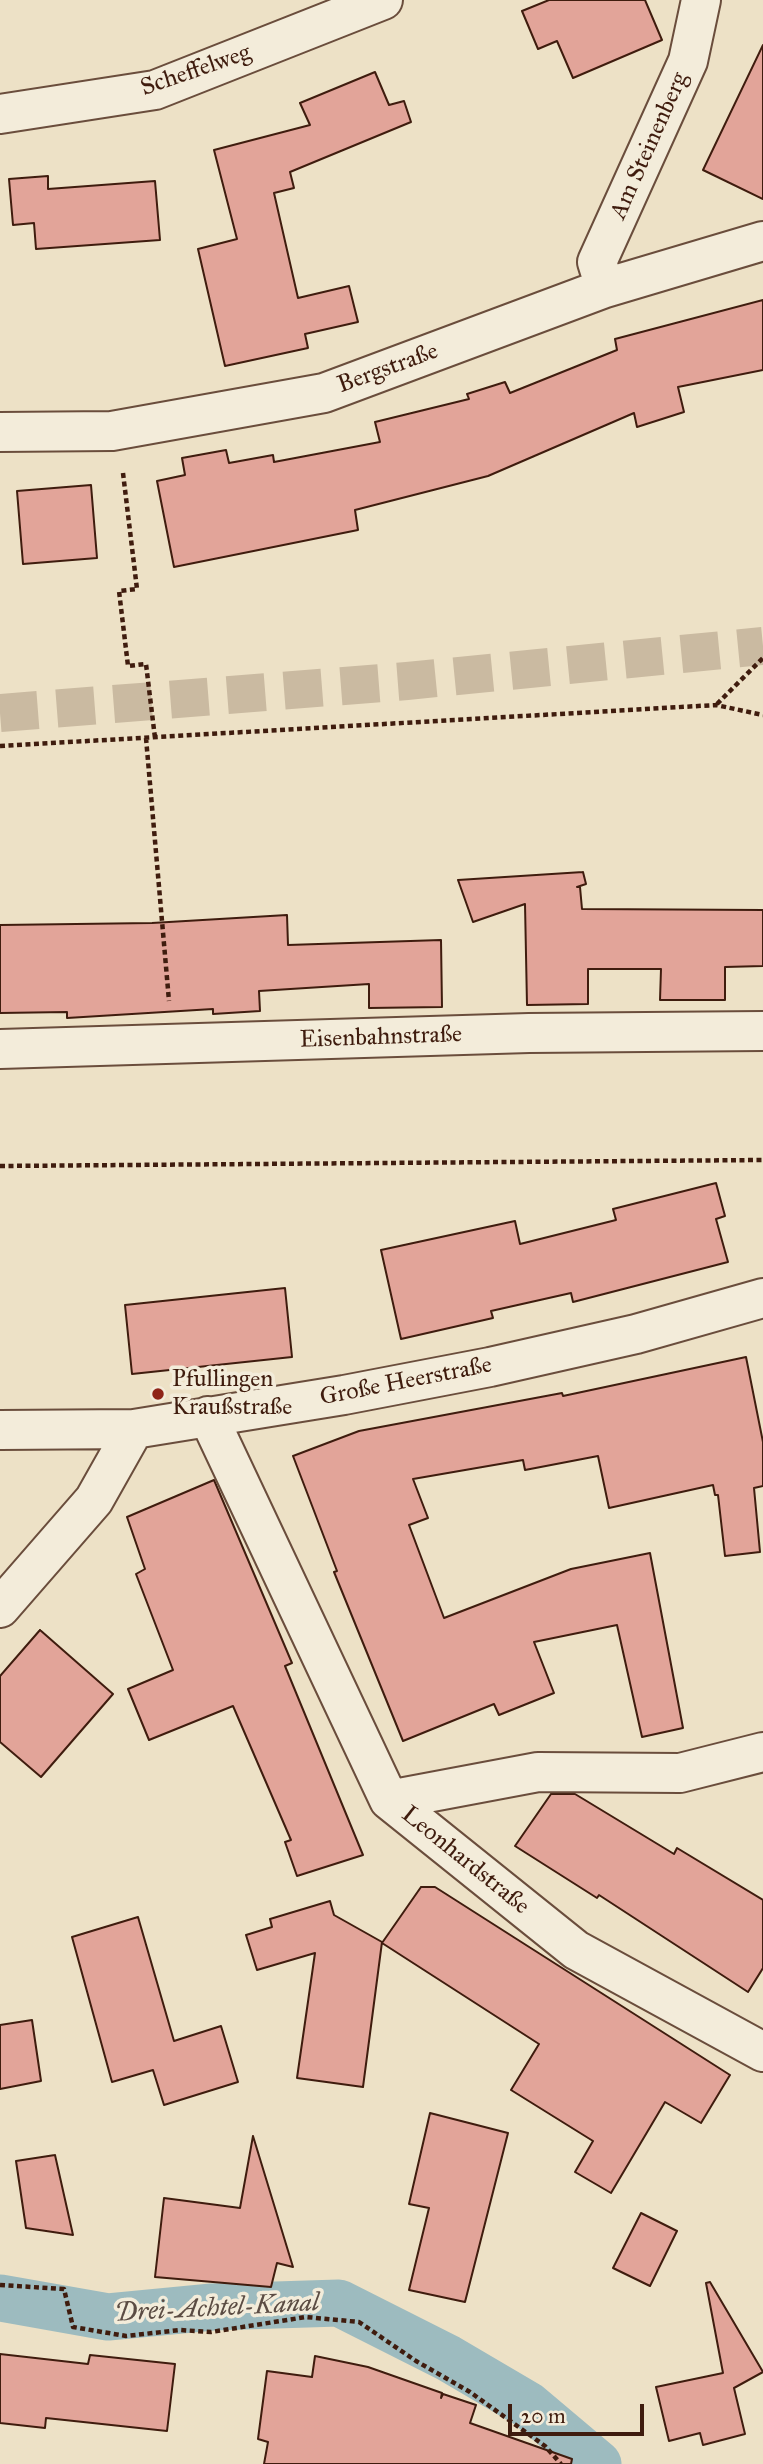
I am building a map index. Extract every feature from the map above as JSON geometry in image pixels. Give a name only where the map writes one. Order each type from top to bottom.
[{"type":"street","name":"Scheffelweg","points":[[0,114],[155,90],[383,0]]},
{"type":"street","name":"Am Steinenberg","points":[[605,288],[597,262],[688,61],[701,0]]},
{"type":"street","name":"Bergstraße","points":[[0,432],[112,431],[324,393],[605,288],[763,241]]},
{"type":"street","name":"Eisenbahnstraße","points":[[0,1049],[529,1033],[763,1031]]},
{"type":"street","name":"Große Heerstraße","points":[[0,1430],[134,1429],[490,1367],[636,1334],[763,1298]]},
{"type":"street","name":"Leonhardstraße","points":[[208,1416],[389,1800],[576,1950],[763,2052]]},
{"type":"street","points":[[0,1608],[94,1500],[134,1429]]},
{"type":"street","points":[[389,1800],[538,1772],[680,1773],[763,1752]]},
{"type":"path","points":[[124,482],[137,589],[119,591],[128,666],[146,664],[155,738]]},
{"type":"path","points":[[716,705],[763,658]]},
{"type":"path","points":[[0,746],[716,705],[763,715]]},
{"type":"path","points":[[146,738],[172,1044]]},
{"type":"path","points":[[0,1167],[763,1160]]},
{"type":"path","points":[[0,2285],[65,2289],[72,2327],[125,2336],[180,2330],[211,2332],[306,2317],[359,2322],[416,2361],[470,2392],[545,2446],[561,2464]]},
{"type":"building","points":[[549,0],[645,0],[662,40],[573,78],[557,41],[538,49],[522,11]]},
{"type":"building","points":[[763,45],[763,199],[703,170]]},
{"type":"building","points":[[375,72],[389,105],[404,101],[411,122],[290,172],[294,188],[274,193],[298,298],[349,286],[358,322],[305,334],[308,348],[225,366],[198,249],[237,239],[214,150],[310,125],[300,103]]},
{"type":"building","points":[[48,176],[48,189],[155,181],[160,240],[36,249],[34,223],[13,225],[9,179]]},
{"type":"building","points":[[763,300],[763,370],[678,387],[684,412],[637,427],[634,413],[488,476],[355,510],[358,530],[174,567],[157,481],[185,475],[182,458],[226,450],[229,463],[273,455],[274,462],[380,442],[375,422],[469,399],[467,394],[505,382],[510,393],[617,350],[615,339]]},
{"type":"building","points":[[91,485],[97,558],[23,564],[17,491]]},
{"type":"building","points":[[583,872],[586,884],[577,887],[580,887],[582,909],[763,910],[763,966],[725,967],[725,1000],[660,1000],[661,969],[588,969],[588,1004],[527,1005],[525,904],[473,922],[458,880]]},
{"type":"building","points":[[287,915],[288,945],[441,940],[442,1007],[369,1008],[369,984],[259,991],[260,1011],[213,1014],[213,1009],[67,1018],[67,1012],[0,1013],[0,925],[152,923]]},
{"type":"building","points":[[716,1183],[725,1216],[716,1219],[728,1262],[573,1302],[571,1293],[491,1311],[493,1318],[401,1339],[381,1250],[515,1221],[520,1244],[616,1220],[613,1209]]},
{"type":"building","points":[[285,1288],[292,1357],[132,1374],[125,1305]]},
{"type":"building","points":[[746,1357],[763,1442],[763,1486],[754,1488],[760,1552],[725,1556],[718,1495],[715,1495],[713,1485],[609,1508],[598,1456],[525,1470],[523,1460],[413,1479],[428,1518],[409,1525],[444,1618],[571,1569],[650,1553],[683,1728],[642,1737],[617,1625],[534,1642],[554,1693],[499,1715],[494,1704],[403,1741],[334,1572],[337,1571],[293,1456],[359,1431],[562,1393],[563,1396]]},
{"type":"building","points":[[214,1480],[292,1663],[285,1666],[363,1855],[297,1876],[285,1842],[291,1840],[233,1706],[149,1740],[128,1689],[173,1670],[136,1574],[145,1569],[127,1517]]},
{"type":"building","points":[[40,1630],[113,1694],[41,1777],[0,1742],[0,1676]]},
{"type":"building","points":[[551,1794],[575,1794],[674,1854],[677,1848],[763,1900],[763,1968],[748,1992],[599,1895],[597,1898],[515,1846]]},
{"type":"building","points":[[421,1887],[435,1887],[730,2075],[701,2123],[665,2102],[611,2193],[575,2172],[593,2141],[511,2090],[539,2044],[382,1943]]},
{"type":"building","points":[[330,1901],[334,1915],[382,1942],[363,2087],[297,2078],[315,1953],[257,1970],[246,1935],[272,1927],[270,1919]]},
{"type":"building","points":[[138,1917],[174,2041],[221,2026],[238,2082],[164,2105],[153,2070],[112,2082],[72,1937]]},
{"type":"building","points":[[32,2020],[41,2081],[0,2089],[0,2025]]},
{"type":"building","points":[[430,2113],[508,2133],[465,2302],[409,2290],[429,2208],[409,2204]]},
{"type":"building","points":[[253,2136],[293,2267],[277,2263],[271,2287],[155,2277],[164,2198],[240,2208]]},
{"type":"building","points":[[55,2155],[73,2235],[26,2228],[16,2161]]},
{"type":"building","points":[[641,2213],[677,2231],[650,2286],[613,2268]]},
{"type":"building","points":[[710,2282],[763,2372],[734,2388],[745,2434],[703,2445],[700,2433],[669,2441],[656,2387],[723,2373],[706,2283]]},
{"type":"building","points":[[0,2354],[88,2364],[90,2355],[175,2364],[167,2431],[46,2418],[45,2428],[0,2423]]},
{"type":"building","points":[[315,2356],[368,2367],[442,2393],[441,2398],[443,2394],[476,2405],[470,2423],[572,2459],[571,2464],[264,2464],[268,2442],[258,2439],[267,2371],[312,2377]]},
{"type":"waterway","name":"Drei-Achtel-Kanal","points":[[0,2298],[108,2317],[212,2307],[339,2303],[448,2358],[528,2405],[598,2464]]},
{"type":"tunnel","points":[[0,713],[407,681],[763,646]]},
{"type":"place","name":"Pfullingen Kraußstraße","points":[[158,1394]]}]
